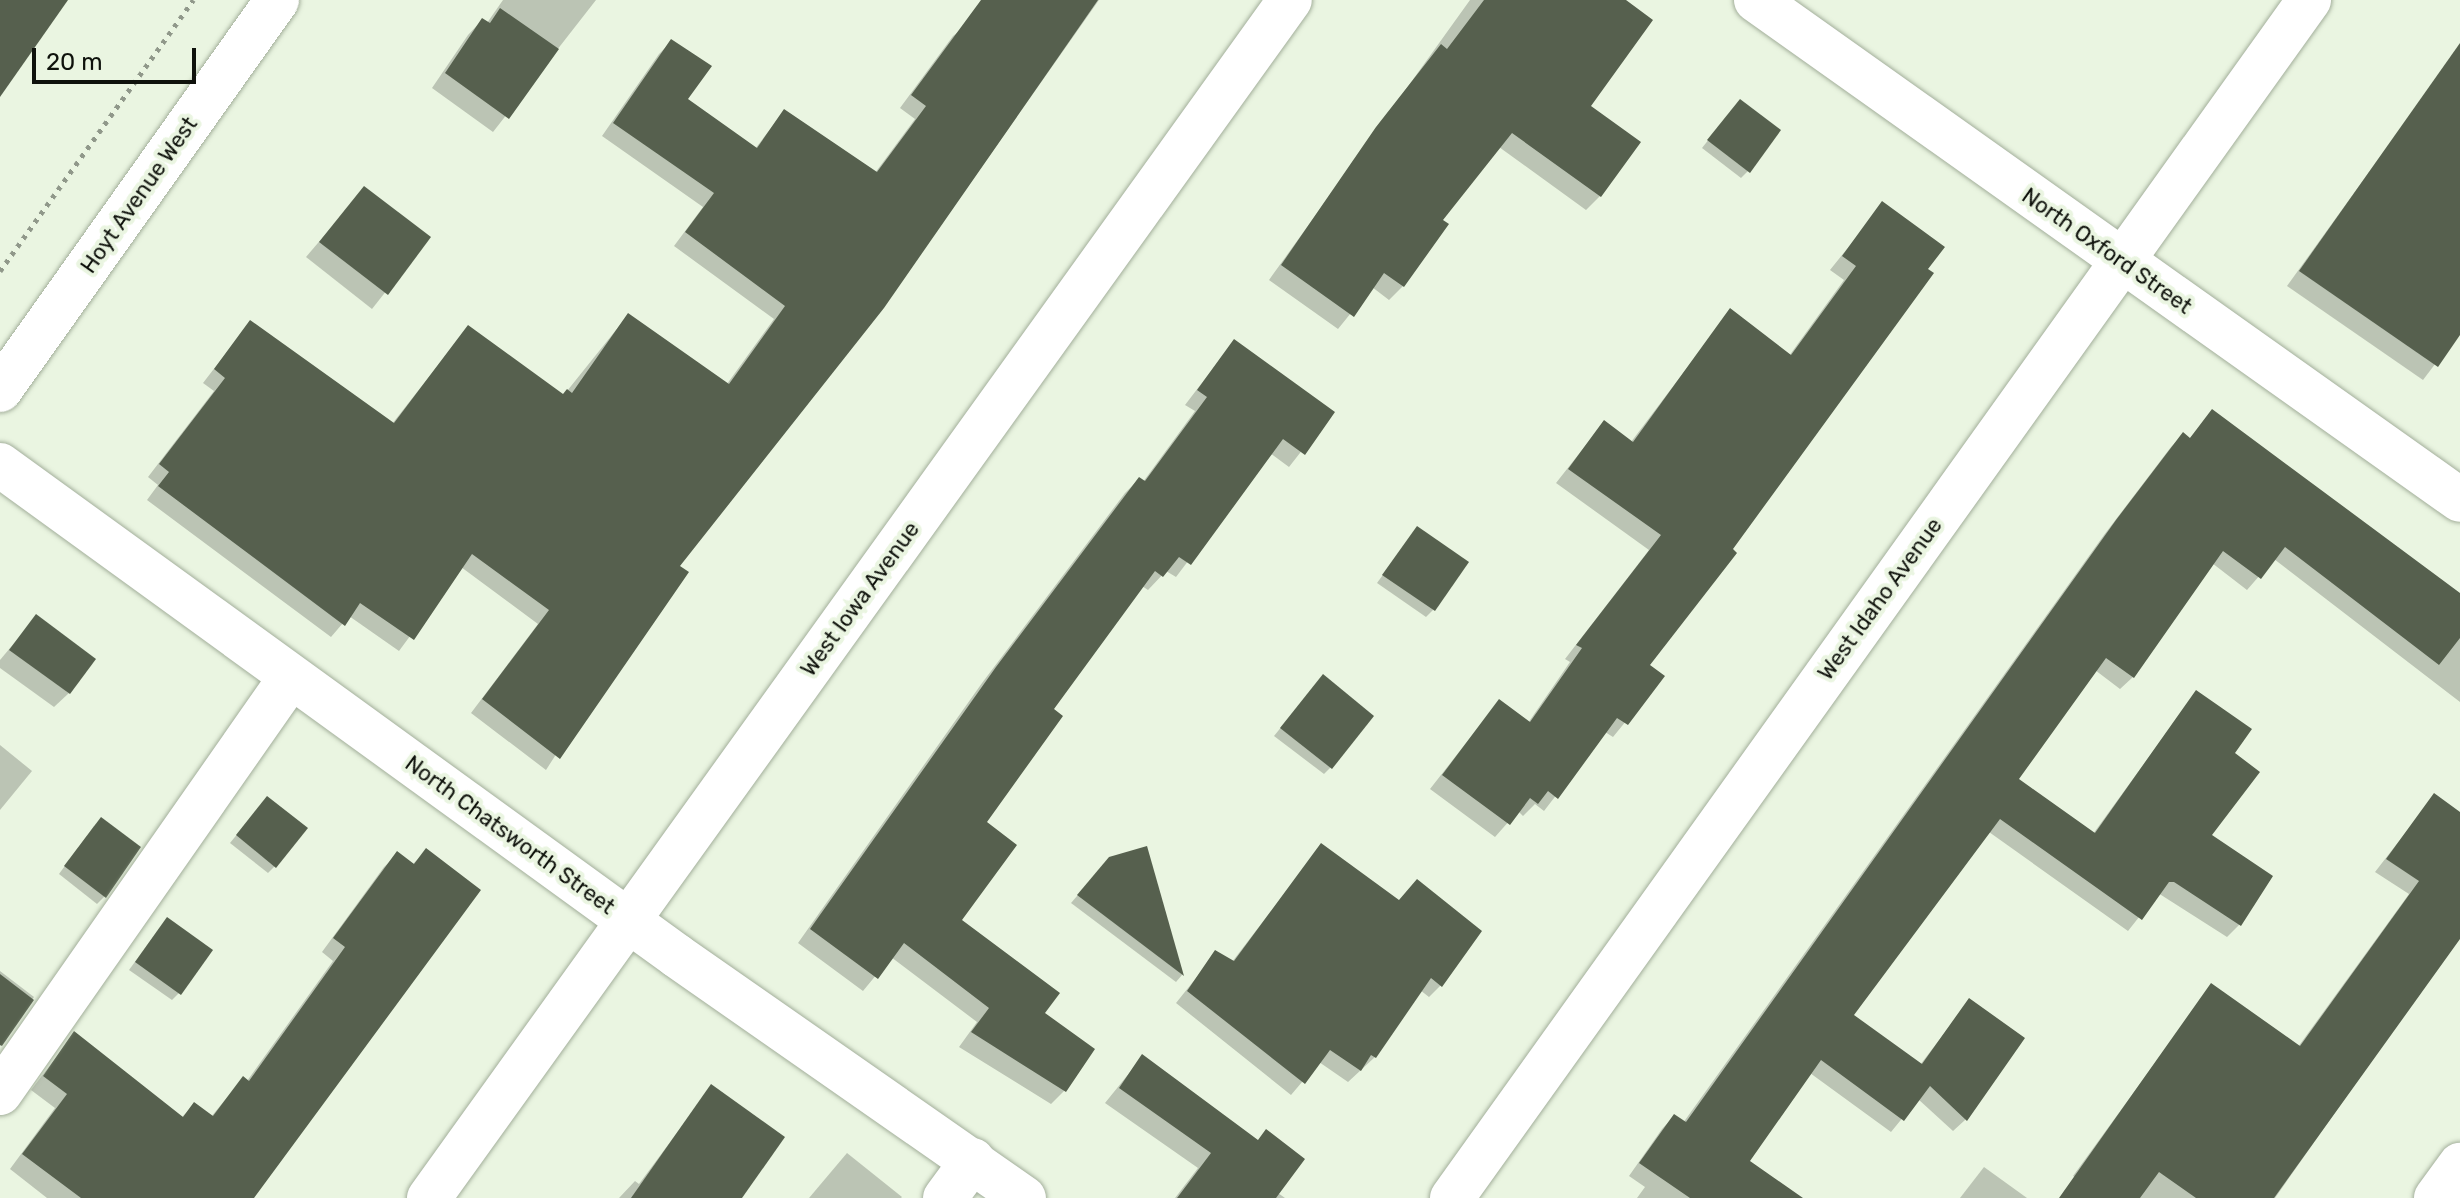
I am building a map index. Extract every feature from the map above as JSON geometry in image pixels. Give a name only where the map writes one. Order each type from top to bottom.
[{"type":"street","name":"Hoyt Avenue West","points":[[0,390],[277,0]]},
{"type":"street","name":"West Iowa Avenue","points":[[429,1198],[1290,0]]},
{"type":"street","name":"North Oxford Street","points":[[1756,0],[2460,500]]},
{"type":"street","name":"West Idaho Avenue","points":[[1452,1198],[2309,0]]},
{"type":"street","name":"North Chatsworth Street","points":[[0,465],[628,921],[1024,1198]]},
{"type":"street","points":[[0,1093],[290,678]]},
{"type":"street","points":[[945,1198],[973,1160]]},
{"type":"street","points":[[2436,1198],[2460,1165]]},
{"type":"path","points":[[0,271],[193,0]]},
{"type":"building","points":[[0,0],[68,0],[0,97]]},
{"type":"building","points":[[981,0],[1098,0],[884,308],[680,566],[689,572],[560,759],[482,699],[549,610],[472,554],[414,640],[360,603],[345,626],[158,486],[169,472],[159,464],[225,378],[214,369],[250,320],[394,423],[468,325],[563,394],[567,389],[572,393],[628,313],[729,384],[785,306],[685,232],[714,193],[613,123],[671,39],[712,66],[688,99],[757,148],[784,109],[877,172],[926,106],[911,95]]},
{"type":"building","points":[[1484,0],[1626,0],[1653,20],[1591,106],[1641,142],[1601,197],[1512,133],[1443,220],[1449,224],[1404,287],[1384,273],[1354,317],[1281,265],[1376,127],[1441,44],[1447,49]]},
{"type":"building","points":[[500,8],[559,49],[509,119],[445,73],[482,18],[490,23]]},
{"type":"building","points":[[2460,43],[2460,335],[2438,367],[2299,271]]},
{"type":"building","points":[[1740,99],[1781,130],[1750,173],[1707,140]]},
{"type":"building","points":[[364,186],[431,237],[388,295],[319,242]]},
{"type":"building","points":[[1882,201],[1945,247],[1928,269],[1934,273],[1733,549],[1737,553],[1650,665],[1665,676],[1628,725],[1617,718],[1558,799],[1548,791],[1538,804],[1530,798],[1510,825],[1442,775],[1499,699],[1530,722],[1582,648],[1576,645],[1661,535],[1568,469],[1604,420],[1633,442],[1730,308],[1791,355],[1856,266],[1842,256]]},
{"type":"building","points":[[1234,339],[1335,412],[1305,455],[1283,439],[1191,565],[1179,557],[1163,577],[1155,571],[1054,709],[1063,716],[987,822],[1017,845],[962,920],[1060,993],[1045,1013],[1095,1049],[1066,1092],[971,1032],[989,1008],[904,943],[878,979],[810,929],[996,667],[1139,477],[1145,481],[1207,397],[1197,390]]},
{"type":"building","points":[[2212,409],[2460,593],[2460,638],[2439,665],[2285,547],[2261,579],[2223,551],[2134,678],[2106,658],[2019,779],[2095,833],[2196,690],[2252,729],[2235,753],[2260,772],[2212,835],[2273,876],[2241,926],[2174,882],[2169,882],[2142,920],[2000,819],[1854,1015],[1922,1064],[1969,998],[2025,1038],[1967,1121],[1930,1086],[1904,1121],[1821,1060],[1750,1161],[1803,1198],[1690,1198],[1639,1163],[1674,1114],[1686,1122],[2116,520],[2183,432],[2190,438]]},
{"type":"building","points":[[1417,526],[1469,562],[1435,611],[1382,575]]},
{"type":"building","points":[[36,614],[96,659],[70,694],[9,650]]},
{"type":"building","points":[[1323,674],[1374,716],[1332,769],[1280,728]]},
{"type":"building","points":[[2434,793],[2460,812],[2460,939],[2274,1198],[2196,1198],[2159,1172],[2140,1198],[2059,1198],[2211,983],[2300,1046],[2419,881],[2386,859]]},
{"type":"building","points":[[267,796],[308,828],[276,868],[236,835]]},
{"type":"building","points":[[101,817],[141,847],[106,898],[64,866]]},
{"type":"building","points":[[1321,843],[1399,900],[1417,879],[1482,931],[1442,987],[1431,978],[1376,1058],[1371,1055],[1361,1071],[1330,1050],[1305,1084],[1187,991],[1215,950],[1234,961]]},
{"type":"building","points":[[1147,846],[1184,976],[1077,895],[1109,857]]},
{"type":"building","points":[[426,848],[481,890],[254,1198],[81,1198],[22,1154],[67,1094],[43,1076],[74,1031],[183,1117],[194,1102],[213,1116],[243,1076],[249,1081],[345,947],[333,938],[397,851],[414,864]]},
{"type":"building","points":[[167,917],[213,950],[181,995],[135,962]]},
{"type":"building","points":[[0,974],[34,1000],[2,1046],[0,1045]]},
{"type":"building","points":[[1142,1054],[1258,1140],[1266,1129],[1305,1159],[1276,1198],[1177,1198],[1211,1153],[1119,1088]]},
{"type":"building","points":[[711,1084],[785,1137],[742,1198],[631,1198]]}]
